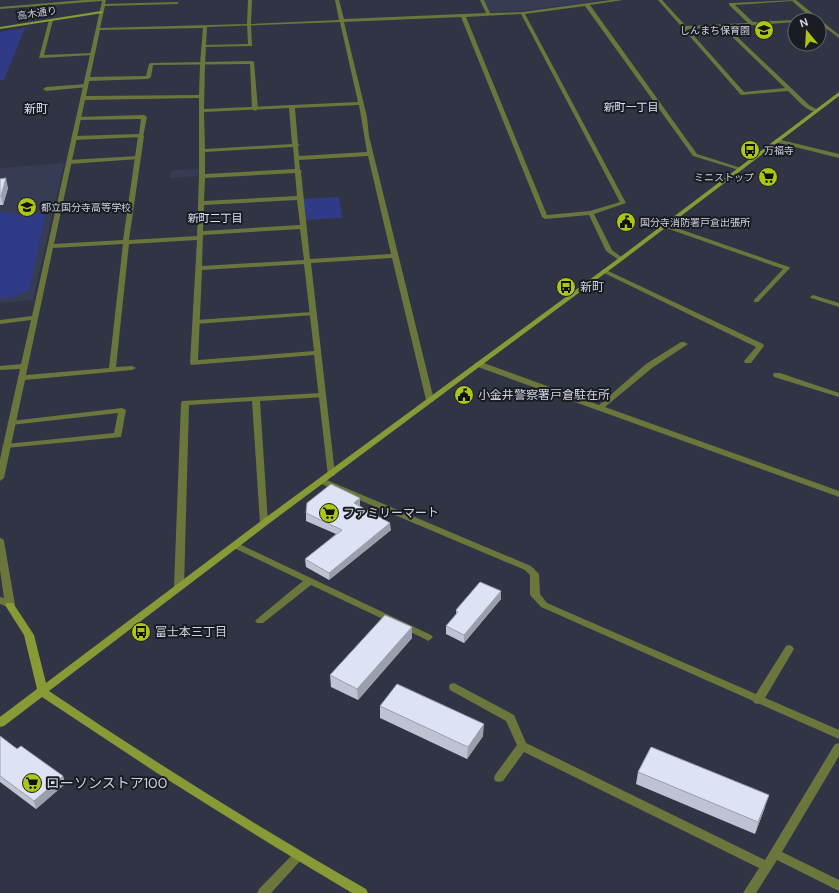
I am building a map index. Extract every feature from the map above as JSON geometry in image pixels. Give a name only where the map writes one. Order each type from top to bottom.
[{"type":"street","points":[[203,46],[250,45],[250,0]]},
{"type":"street","points":[[337,0],[361,104],[370,154],[430,400]]},
{"type":"street","points":[[482,0],[489,15]]},
{"type":"street","points":[[97,29],[249,26],[489,15],[522,13],[621,0]]},
{"type":"street","points":[[660,0],[743,94],[790,89]]},
{"type":"street","points":[[752,24],[731,4],[794,0],[808,12]]},
{"type":"street","points":[[0,478],[88,78],[102,2]]},
{"type":"street","points":[[0,8],[102,2],[177,3]]},
{"type":"street","points":[[587,5],[695,155],[741,169]]},
{"type":"street","name":"高木通り","points":[[0,28],[101,12]]},
{"type":"street","points":[[463,16],[545,217],[591,213],[623,203],[522,13]]},
{"type":"street","points":[[51,20],[41,57],[92,54]]},
{"type":"street","points":[[684,28],[787,22]]},
{"type":"street","points":[[724,26],[807,106],[816,111]]},
{"type":"street","points":[[205,27],[202,63],[202,176],[194,363],[316,354]]},
{"type":"street","points":[[827,27],[839,37]]},
{"type":"street","points":[[88,78],[148,77],[151,64],[252,62],[255,109]]},
{"type":"street","points":[[46,89],[86,86]]},
{"type":"street","points":[[83,98],[202,96]]},
{"type":"street","points":[[0,724],[264,523],[621,259],[816,111],[838,96]]},
{"type":"street","points":[[202,111],[361,104]]},
{"type":"street","points":[[292,107],[297,145],[300,198],[316,354],[330,474]]},
{"type":"street","points":[[79,118],[144,117],[126,242],[112,370]]},
{"type":"street","points":[[74,138],[141,136]]},
{"type":"street","points":[[777,141],[839,156]]},
{"type":"street","points":[[202,151],[297,145]]},
{"type":"street","points":[[298,158],[370,154]]},
{"type":"street","points":[[69,162],[137,158]]},
{"type":"street","points":[[202,176],[299,170]]},
{"type":"street","points":[[201,203],[300,198]]},
{"type":"street","points":[[591,213],[609,251],[621,259]]},
{"type":"street","points":[[664,226],[787,268],[756,301]]},
{"type":"street","points":[[51,246],[126,242],[303,227]]},
{"type":"street","points":[[198,268],[396,256]]},
{"type":"street","points":[[604,271],[760,346],[748,361]]},
{"type":"street","points":[[813,297],[839,305]]},
{"type":"street","points":[[196,322],[312,314]]},
{"type":"street","points":[[0,322],[34,318]]},
{"type":"street","points":[[600,408],[649,366],[684,344]]},
{"type":"street","points":[[478,364],[839,494]]},
{"type":"street","points":[[0,368],[24,366]]},
{"type":"street","points":[[21,378],[132,368]]},
{"type":"street","points":[[777,374],[839,395]]},
{"type":"street","points":[[179,587],[185,403],[321,395]]},
{"type":"street","points":[[256,399],[264,523]]},
{"type":"street","points":[[6,446],[118,435],[122,410],[11,423]]},
{"type":"street","points":[[322,481],[528,568],[534,574],[535,595],[544,605],[839,736]]},
{"type":"street","points":[[0,541],[10,605],[29,635],[43,692],[123,747],[298,856],[362,893]]},
{"type":"street","points":[[235,545],[428,637]]},
{"type":"street","points":[[260,621],[310,581]]},
{"type":"street","points":[[0,600],[10,605]]},
{"type":"street","points":[[758,700],[789,649]]},
{"type":"street","points":[[454,687],[510,718],[522,746],[767,866]]},
{"type":"street","points":[[499,778],[522,746]]},
{"type":"street","points":[[749,893],[775,854],[839,748]]},
{"type":"street","points":[[775,854],[839,886]]},
{"type":"street","points":[[263,893],[298,856]]},
{"type":"shaded area","points":[[484,0],[599,1],[520,11],[490,12]]},
{"type":"shaded area","points":[[25,28],[4,80],[0,80],[0,32]]},
{"type":"shaded area","name":"都立国分寺高等学校","points":[[64,163],[33,300],[0,303],[0,168]]},
{"type":"shaded area","points":[[199,169],[198,176],[170,178],[171,170]]},
{"type":"shaded area","points":[[339,197],[342,218],[306,220],[303,199]]},
{"type":"shaded area","points":[[0,212],[11,212],[10,215],[46,213],[29,290],[14,297],[0,298]]},
{"type":"building","points":[[6,178],[1,196],[0,196],[0,179]]},
{"type":"building","points":[[331,484],[360,498],[354,503],[390,523],[329,573],[305,559],[342,530],[306,513],[307,503]]},
{"type":"building","points":[[480,582],[501,591],[464,635],[446,626],[458,612],[456,610]]},
{"type":"building","points":[[385,615],[412,627],[357,689],[330,675]]},
{"type":"building","points":[[397,684],[484,724],[468,747],[380,706]]},
{"type":"building","points":[[0,736],[17,749],[21,746],[63,776],[34,801],[0,776]]},
{"type":"building","points":[[651,747],[769,795],[758,822],[638,772]]},
{"type":"place","name":"しんまち保育園","points":[[764,30]]},
{"type":"place","name":"万福寺","points":[[750,150]]},
{"type":"place","name":"ミニストップ","points":[[768,177]]},
{"type":"place","name":"都立国分寺高等学校","points":[[27,207]]},
{"type":"place","name":"国分寺消防署戸倉出張所","points":[[626,222]]},
{"type":"place","name":"新町","points":[[566,287]]},
{"type":"place","name":"小金井警察署戸倉駐在所","points":[[464,395]]},
{"type":"place","name":"ファミリーマート","points":[[329,513]]},
{"type":"place","name":"富士本三丁目","points":[[141,632]]},
{"type":"place","name":"ローソンストア100","points":[[32,783]]},
{"type":"district","name":"新町一丁目","points":[[631,107]]},
{"type":"district","name":"新町","points":[[36,109]]},
{"type":"district","name":"新町二丁目","points":[[215,218]]}]
